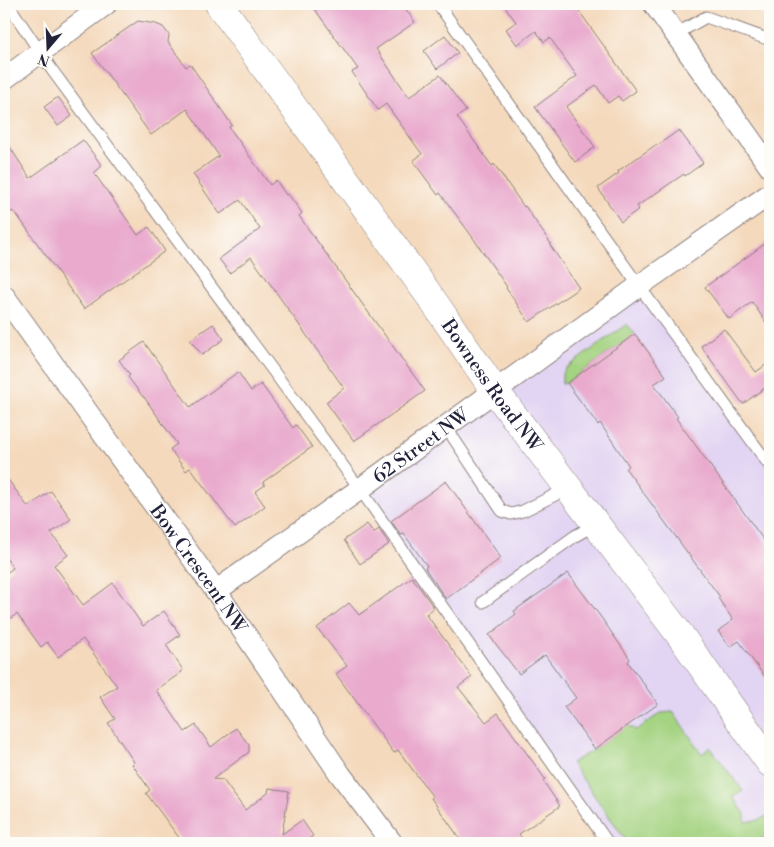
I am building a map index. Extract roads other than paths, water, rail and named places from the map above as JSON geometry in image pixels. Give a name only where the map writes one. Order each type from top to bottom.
[{"type":"street","points":[[4,79],[106,4]]},
{"type":"street","name":"Bowness Road NW","points":[[219,4],[423,287],[495,391],[680,635],[770,764]]},
{"type":"street","points":[[654,4],[770,167]]},
{"type":"street","name":"62 Street NW","points":[[216,591],[360,490],[638,286],[770,194]]},
{"type":"street","name":"Bow Crescent NW","points":[[4,296],[216,591],[340,774],[392,843]]},
{"type":"lane","points":[[8,4],[40,53],[360,490],[608,843]]},
{"type":"lane","points":[[438,4],[638,286],[770,466]]},
{"type":"lane","points":[[676,34],[706,17],[770,40]]},
{"type":"lane","points":[[446,427],[502,511],[511,514],[523,512],[569,488]]},
{"type":"lane","points":[[483,602],[575,536],[596,524]]}]
